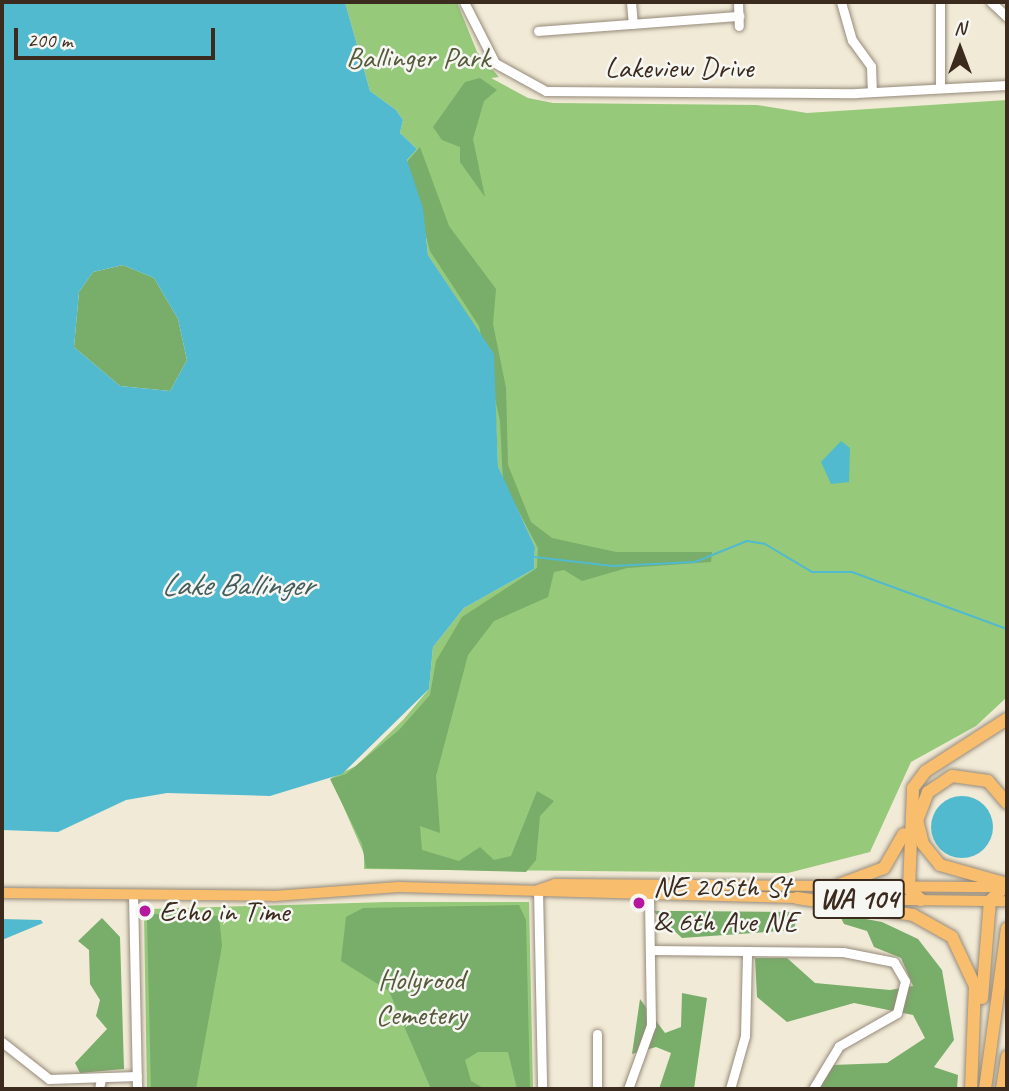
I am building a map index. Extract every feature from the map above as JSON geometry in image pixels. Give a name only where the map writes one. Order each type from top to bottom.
[{"type":"highway","points":[[833,887],[892,862],[921,775],[1007,719]]},
{"type":"highway","points":[[972,1067],[990,901],[1006,886],[940,864],[923,844],[917,820],[928,792],[952,776],[988,781],[1007,803]]},
{"type":"highway","points":[[908,817],[909,889],[921,900]]},
{"type":"highway","points":[[797,898],[913,915],[952,937],[974,976],[971,1089]]},
{"type":"highway","points":[[985,1089],[1007,929]]},
{"type":"highway","points":[[1002,1089],[1007,1056]]},
{"type":"main road","name":"WA 104","points":[[2,893],[133,895],[538,890],[618,884],[909,889],[1006,886]]},
{"type":"main road","points":[[618,884],[649,897],[666,885]]},
{"type":"main road","name":"WA 104","points":[[538,890],[649,897],[1007,901]]},
{"type":"street","name":"Lakeview Drive","points":[[464,2],[495,64],[538,89],[872,92],[940,86],[1007,85]]},
{"type":"street","points":[[631,2],[633,24]]},
{"type":"street","points":[[538,31],[633,24],[739,21],[738,2]]},
{"type":"street","points":[[841,2],[852,40],[871,66],[872,92]]},
{"type":"street","points":[[940,2],[940,86]]},
{"type":"street","points":[[991,2],[1007,17]]},
{"type":"street","points":[[538,890],[542,1089]]},
{"type":"street","points":[[133,895],[137,1089]]},
{"type":"street","points":[[628,1089],[651,1026],[649,897]]},
{"type":"street","points":[[651,950],[878,955],[901,971],[902,1004],[891,1021],[831,1054],[813,1089]]},
{"type":"street","points":[[730,1089],[746,1036],[747,952]]},
{"type":"street","points":[[597,1034],[597,1089]]},
{"type":"street","points":[[2,1042],[39,1076],[101,1079],[136,1076]]},
{"type":"street","points":[[99,1089],[101,1079]]},
{"type":"green space","name":"Ballinger Park","points":[[345,2],[457,2],[477,52],[499,77],[491,78],[528,98],[553,103],[757,105],[807,113],[1007,100],[1007,697],[976,726],[911,762],[870,852],[788,873],[364,869],[364,854],[331,778],[356,766],[403,720],[429,689],[433,647],[464,608],[534,569],[535,547],[498,466],[493,354],[428,255],[423,208],[407,160],[417,149],[400,133],[403,120],[396,110],[370,91]]},
{"type":"green space","points":[[480,78],[497,90],[484,101],[473,139],[485,197],[460,162],[460,147],[442,140],[433,127],[465,82]]},
{"type":"green space","points":[[420,147],[449,226],[496,289],[493,324],[506,388],[508,465],[531,522],[552,538],[616,552],[712,552],[711,562],[627,568],[582,581],[564,570],[554,572],[548,597],[494,621],[468,655],[436,776],[440,833],[420,826],[422,850],[459,861],[480,847],[494,860],[511,856],[537,791],[554,801],[540,816],[536,860],[526,872],[366,868],[362,844],[330,779],[346,774],[399,730],[430,695],[436,661],[462,617],[537,568],[538,548],[503,482],[500,421],[479,326],[430,251],[406,163]]},
{"type":"green space","points":[[123,265],[154,278],[178,319],[187,360],[170,391],[120,386],[74,347],[79,292],[93,272]]},
{"type":"green space","name":"Holyrood Cemetery","points":[[387,902],[529,902],[533,1089],[147,1089],[144,914],[150,909]]},
{"type":"green space","points":[[519,905],[526,920],[530,1089],[517,1089],[508,1052],[478,1052],[465,1060],[471,1081],[485,1089],[431,1089],[389,991],[341,961],[346,917],[363,908]]},
{"type":"green space","points":[[653,911],[798,912],[794,930],[682,938]]},
{"type":"green space","points":[[153,914],[219,916],[222,946],[196,1089],[151,1089],[147,920]]},
{"type":"green space","points":[[839,914],[882,922],[918,939],[942,970],[954,1040],[934,1067],[958,1075],[957,1089],[819,1089],[832,1065],[887,1063],[925,1038],[913,1015],[854,1003],[787,1022],[757,997],[755,958],[787,958],[815,983],[890,990],[913,986],[901,958],[874,947],[867,931],[844,924]]},
{"type":"green space","points":[[102,918],[120,937],[124,1069],[80,1073],[75,1063],[107,1029],[96,1016],[100,1000],[90,984],[89,950],[78,941]]},
{"type":"green space","points":[[682,993],[707,998],[694,1089],[659,1089],[671,1053],[656,1047],[632,1054],[640,999],[665,1033],[681,1027]]},
{"type":"water","name":"Lake Ballinger","points":[[2,2],[345,2],[370,91],[396,110],[403,120],[400,133],[417,149],[407,160],[423,208],[428,255],[494,354],[498,466],[535,547],[534,569],[464,608],[433,647],[429,689],[342,774],[270,796],[167,793],[126,800],[58,832],[2,830]],"holes":[[[123,265],[154,278],[178,319],[187,360],[170,391],[120,386],[74,347],[79,292],[93,272]]]},
{"type":"water","points":[[841,441],[850,448],[849,482],[831,484],[821,462]]},
{"type":"water","points":[[956,796],[968,796],[984,805],[991,815],[991,839],[984,849],[968,858],[956,858],[945,853],[936,844],[931,833],[931,821],[936,810],[945,801]]},
{"type":"water","points":[[2,919],[41,920],[43,923],[2,940]]},
{"type":"waterway","points":[[535,557],[612,566],[695,562],[747,541],[765,544],[812,572],[852,572],[1007,629]]},
{"type":"place","name":"NE 205th St & 6th Ave NE","points":[[639,903]]},
{"type":"place","name":"Echo in Time","points":[[145,911]]}]
